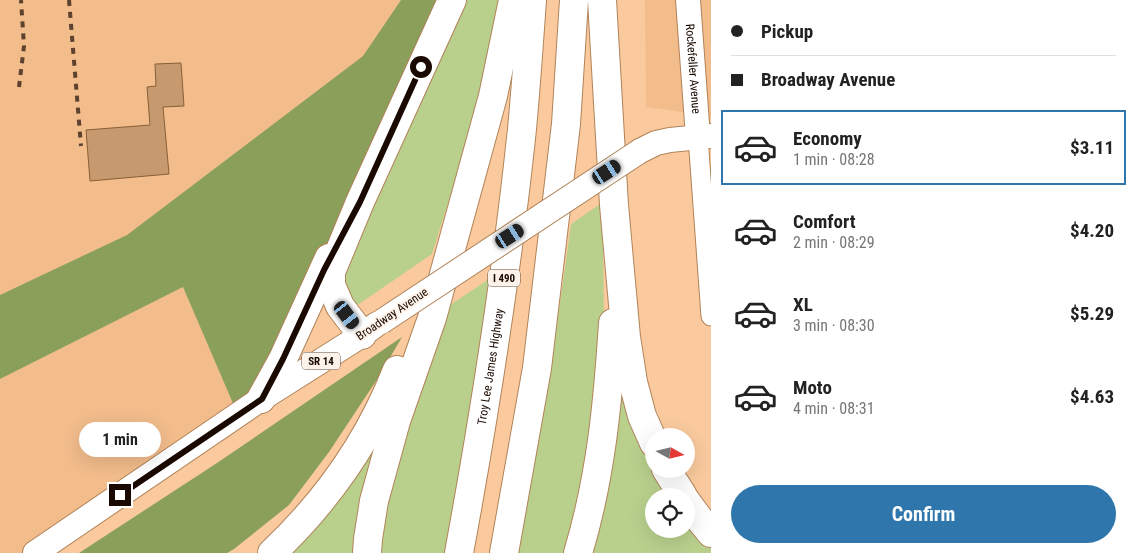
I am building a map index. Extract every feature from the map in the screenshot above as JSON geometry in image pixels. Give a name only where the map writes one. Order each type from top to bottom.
[{"type":"highway","points":[[371,328],[340,306],[331,285],[331,272],[360,202],[452,0]]},
{"type":"highway","points":[[368,553],[368,539],[374,500],[396,421],[432,318],[493,96],[513,0]]},
{"type":"highway","name":"Troy Lee James Highway","points":[[459,553],[500,308],[522,128],[532,0]]},
{"type":"highway","points":[[504,553],[537,368],[566,124],[574,0]]},
{"type":"highway","points":[[602,0],[614,205],[626,336],[633,382],[642,416],[647,428]]},
{"type":"highway","points":[[272,553],[295,531],[326,496],[352,460],[388,394],[468,188]]},
{"type":"highway","points":[[262,399],[283,359],[324,270],[360,202]]},
{"type":"highway","points":[[578,553],[597,474],[608,393],[613,321],[614,205]]},
{"type":"highway","points":[[695,513],[711,532]]},
{"type":"main road","name":"Rockefeller Avenue","points":[[688,0],[705,137]]},
{"type":"main road","name":"Broadway Avenue","points":[[35,553],[262,399],[640,151],[656,143],[705,137]]},
{"type":"street","points":[[705,137],[711,316]]},
{"type":"shaded area","points":[[0,0],[401,0],[363,56],[127,235],[0,295]]},
{"type":"shaded area","points":[[645,0],[711,0],[711,120],[710,116],[646,107]]},
{"type":"shaded area","points":[[183,287],[238,415],[35,553],[0,553],[0,379]]},
{"type":"green space","points":[[401,0],[452,0],[360,202],[238,415],[183,287],[0,379],[0,295],[127,235],[363,56]]},
{"type":"green space","points":[[463,0],[502,0],[485,86],[432,254],[356,306],[347,301],[338,268]]},
{"type":"green space","points":[[600,204],[603,236],[604,323],[593,446],[567,553],[517,553],[553,353],[571,224]]},
{"type":"green space","points":[[501,271],[455,553],[380,553],[392,475],[447,307]]},
{"type":"green space","points":[[402,337],[378,378],[329,452],[289,505],[234,549],[227,553],[79,553],[217,463]]},
{"type":"green space","points":[[618,389],[628,391],[645,446],[645,478],[661,478],[667,488],[645,488],[645,538],[695,538],[695,527],[711,545],[711,553],[590,553]]},
{"type":"green space","points":[[381,436],[358,553],[286,553]]},
{"type":"building","points":[[181,63],[184,106],[163,107],[169,174],[90,181],[86,130],[150,125],[147,87],[156,86],[155,64]]},
{"type":"railway","points":[[19,87],[24,46],[21,0]]},
{"type":"railway","points":[[69,0],[81,146]]},
{"type":"route","points":[[120,495],[262,399],[283,359],[324,270],[360,202],[421,67]]}]
